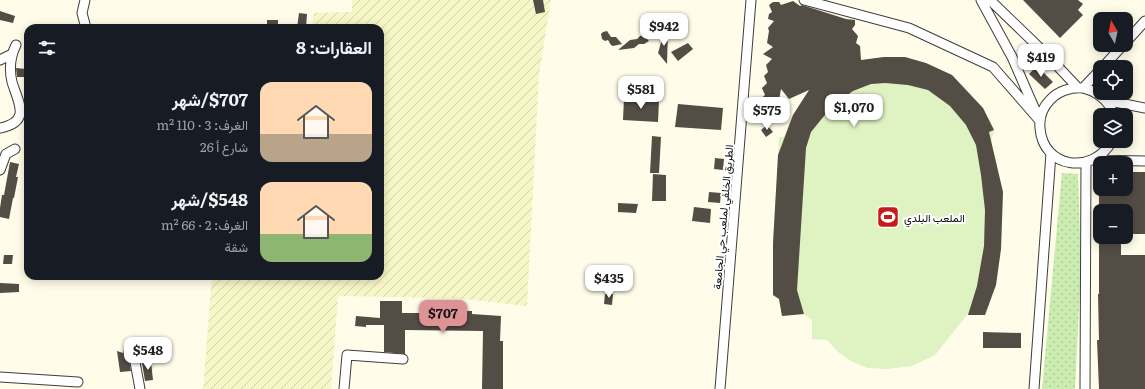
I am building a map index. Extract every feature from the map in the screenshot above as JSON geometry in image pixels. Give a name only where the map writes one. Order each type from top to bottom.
[{"type":"street","points":[[85,0],[82,13],[85,24]]},
{"type":"street","name":"الطريق الخلفي لملعب حي الجامعة","points":[[720,389],[751,0]]},
{"type":"street","points":[[804,0],[909,28],[993,67],[1040,121]]},
{"type":"street","points":[[981,0],[1012,57],[1040,121],[1043,142],[1051,153],[1057,158],[1071,163],[1090,161],[1145,161]]},
{"type":"street","points":[[990,0],[1080,88]]},
{"type":"street","points":[[1133,34],[1145,21]]},
{"type":"street","points":[[0,128],[8,127],[16,122],[20,112],[20,102],[12,81],[10,66],[12,54],[16,45]]},
{"type":"street","points":[[1109,60],[1117,52]]},
{"type":"street","points":[[0,60],[12,54]]},
{"type":"street","points":[[1080,88],[1093,76]]},
{"type":"street","points":[[1040,121],[1044,108],[1052,97],[1064,90],[1080,88],[1093,91]]},
{"type":"street","points":[[1105,100],[1145,108]]},
{"type":"street","points":[[1105,100],[1111,108]]},
{"type":"street","points":[[1090,161],[1105,152],[1108,148]]},
{"type":"street","points":[[0,168],[6,154],[15,149]]},
{"type":"street","points":[[1034,389],[1051,153]]},
{"type":"street","points":[[1085,389],[1090,161]]},
{"type":"street","points":[[344,389],[347,355],[402,359]]},
{"type":"street","points":[[136,362],[140,389]]},
{"type":"street","points":[[0,376],[78,382]]},
{"type":"green space","points":[[352,0],[551,0],[539,74],[527,306],[455,298],[338,296],[331,389],[203,389],[212,280],[384,280],[384,24],[313,24],[314,13],[352,12]]},
{"type":"green space","name":"الملعب البلدي","points":[[884,57],[905,57],[952,75],[983,108],[994,130],[991,143],[1003,192],[1001,249],[996,285],[985,315],[967,315],[935,355],[912,366],[887,369],[867,368],[851,361],[838,352],[827,340],[812,339],[812,320],[804,314],[782,316],[779,299],[773,295],[773,243],[779,137],[784,137],[792,116],[805,96],[863,60]]},
{"type":"green space","points":[[1062,173],[1078,174],[1081,269],[1075,389],[1042,389]]},
{"type":"building","points":[[533,0],[543,0],[545,12],[536,14]]},
{"type":"building","points":[[1023,0],[1078,0],[1083,4],[1078,10],[1083,15],[1060,38]]},
{"type":"building","points":[[793,1],[800,6],[802,5],[846,19],[855,20],[855,25],[852,29],[858,36],[856,43],[860,46],[861,60],[884,57],[905,57],[926,63],[952,75],[983,108],[994,130],[989,132],[1003,192],[1001,249],[996,285],[985,315],[968,315],[977,286],[984,246],[985,210],[976,145],[966,125],[950,106],[928,90],[908,85],[885,83],[871,84],[853,91],[833,105],[811,132],[806,148],[797,290],[804,314],[782,316],[779,299],[773,295],[773,243],[778,155],[793,115],[809,90],[789,99],[781,89],[776,117],[769,115],[769,104],[760,99],[765,95],[762,88],[767,83],[764,76],[768,72],[766,65],[772,59],[763,54],[773,47],[767,43],[768,28],[774,21],[768,19],[769,14],[772,12],[769,5],[773,2],[779,2],[781,5]]},
{"type":"building","points":[[0,11],[15,16],[13,23],[0,20]]},
{"type":"building","points":[[299,13],[307,14],[306,24],[298,24]]},
{"type":"building","points":[[267,20],[278,20],[278,24],[267,24]]},
{"type":"building","points":[[665,29],[668,30],[667,64],[658,53]]},
{"type":"building","points":[[607,31],[611,37],[616,37],[622,44],[613,46],[608,40],[605,41],[602,39],[601,34]]},
{"type":"building","points":[[640,36],[644,36],[649,41],[644,44],[639,44],[634,48],[618,50],[630,40],[637,39]]},
{"type":"building","points":[[688,43],[693,49],[678,61],[671,52]]},
{"type":"building","points":[[1037,66],[1053,82],[1045,89],[1029,74]]},
{"type":"building","points":[[16,68],[24,69],[24,77],[17,77]]},
{"type":"building","points":[[624,98],[659,100],[658,122],[623,120]]},
{"type":"building","points":[[678,104],[723,108],[721,130],[675,127]]},
{"type":"building","points":[[767,125],[773,132],[766,137],[761,130]]},
{"type":"building","points":[[652,136],[661,137],[659,173],[650,173]]},
{"type":"building","points":[[715,158],[724,159],[723,170],[714,169]]},
{"type":"building","points":[[10,162],[19,164],[16,177],[18,177],[9,219],[0,217],[0,208]]},
{"type":"building","points":[[1133,172],[1145,172],[1145,234],[1133,234],[1133,204],[1099,204],[1099,196],[1133,196]]},
{"type":"building","points":[[653,174],[666,175],[666,201],[652,201]]},
{"type":"building","points":[[709,192],[721,193],[720,203],[708,202]]},
{"type":"building","points":[[618,203],[638,204],[636,213],[618,212]]},
{"type":"building","points":[[694,207],[711,209],[710,223],[692,221]]},
{"type":"building","points":[[1099,244],[1121,244],[1121,255],[1145,255],[1145,389],[1099,389],[1097,340],[1099,340]]},
{"type":"building","points":[[4,255],[13,255],[12,264],[3,264]]},
{"type":"building","points":[[0,283],[19,284],[19,292],[0,293]]},
{"type":"building","points":[[605,294],[613,294],[612,305],[604,304]]},
{"type":"building","points":[[380,301],[402,301],[402,313],[426,313],[426,311],[472,311],[472,314],[501,316],[500,341],[503,341],[503,389],[482,389],[483,331],[405,330],[405,354],[384,352],[384,325],[366,325],[366,327],[355,326],[356,316],[380,318]]},
{"type":"building","points":[[983,332],[1021,333],[1021,348],[983,348]]},
{"type":"building","points":[[124,349],[135,352],[136,356],[131,357],[129,360],[131,371],[120,372],[117,351],[123,353]]},
{"type":"building","points":[[151,362],[153,380],[145,381],[142,363]]},
{"type":"place","name":"الملعب البلدي","points":[[888,217]]}]
